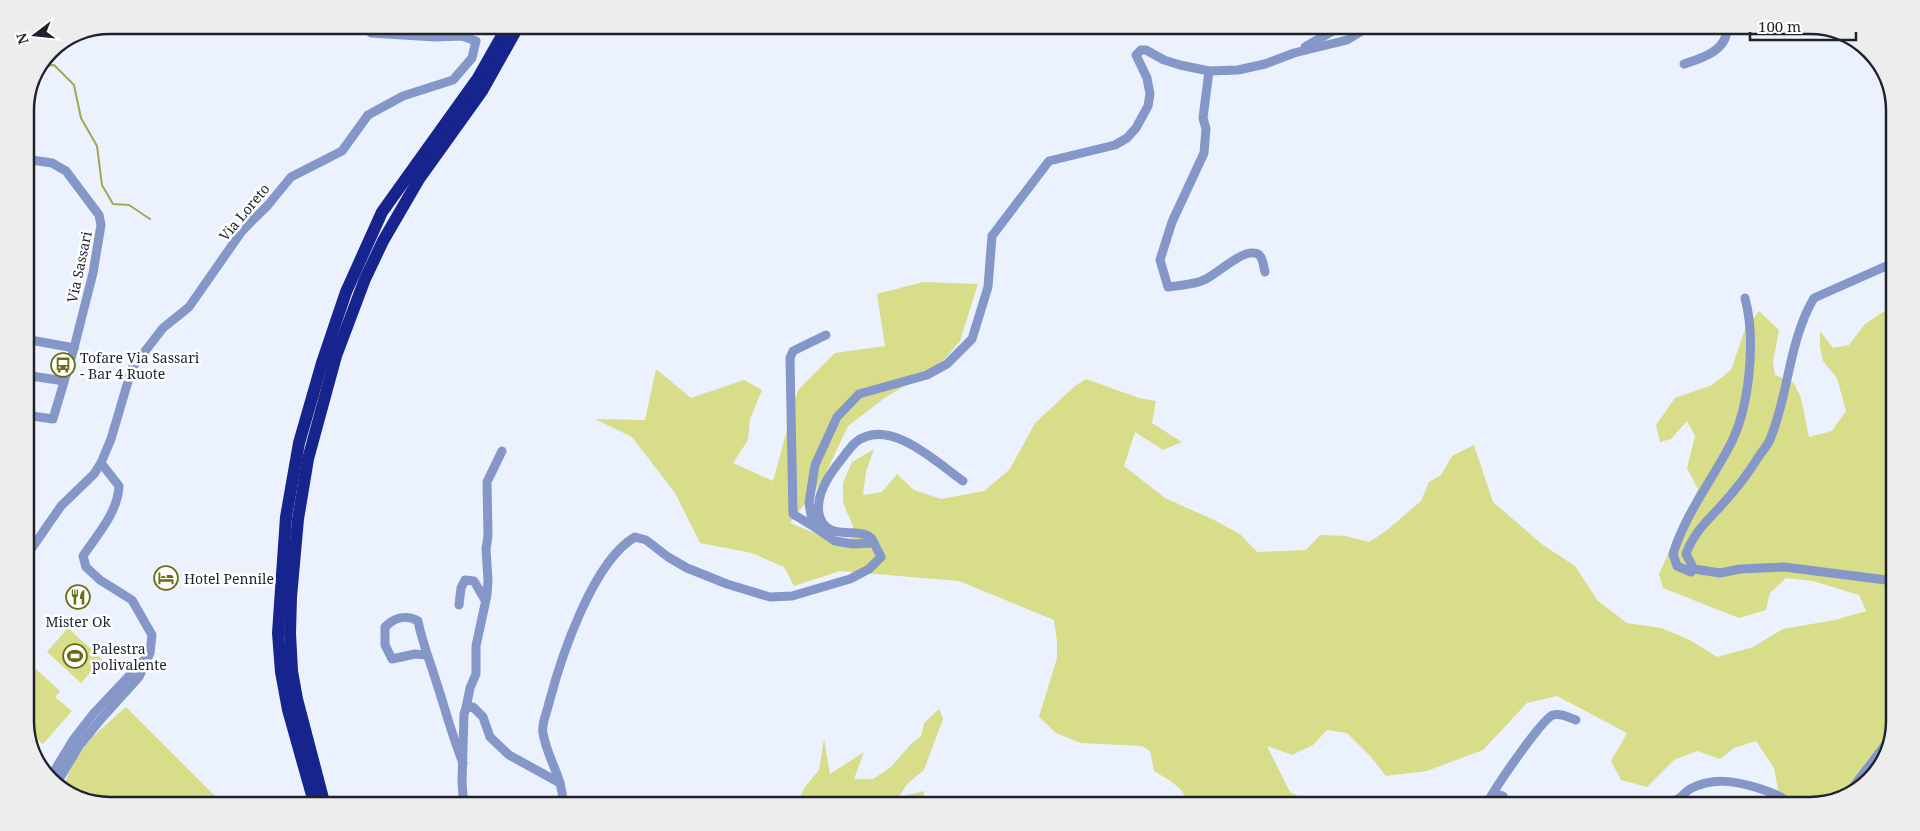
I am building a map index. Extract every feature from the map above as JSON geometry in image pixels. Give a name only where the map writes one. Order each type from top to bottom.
[{"type":"highway","points":[[312,797],[282,682],[278,633],[286,517],[299,443],[322,363],[346,292],[382,212],[478,78],[503,34]]},
{"type":"highway","points":[[323,797],[297,699],[292,671],[290,633],[291,597],[298,519],[308,459],[336,356],[365,279],[376,256],[419,179],[482,90],[514,34]]},
{"type":"street","name":"Via Loreto","points":[[34,545],[61,506],[94,474],[101,463],[132,368],[163,328],[189,308],[242,231],[268,205],[291,176],[342,151],[368,114],[403,96],[454,80],[472,58],[476,41],[462,36],[435,37],[388,34]]},
{"type":"street","points":[[1294,53],[1327,34]]},
{"type":"street","points":[[816,528],[809,502],[815,465],[837,417],[859,394],[927,375],[947,364],[972,339],[988,287],[992,236],[1049,161],[1115,145],[1127,138],[1136,128],[1148,106],[1150,94],[1147,78],[1136,55],[1141,50],[1146,50],[1172,63],[1209,72],[1238,70],[1265,64],[1294,53],[1347,40],[1357,34]]},
{"type":"street","points":[[1684,64],[1699,60],[1718,49],[1726,34]]},
{"type":"street","points":[[1209,72],[1203,118],[1206,129],[1204,153],[1172,222],[1160,260],[1164,277],[1168,287],[1205,280],[1252,252],[1257,253],[1262,258],[1265,272]]},
{"type":"street","name":"Via Sassari","points":[[34,160],[52,163],[66,171],[98,215],[102,225],[93,274],[53,419],[34,416]]},
{"type":"street","points":[[1694,569],[1686,554],[1692,539],[1701,525],[1719,508],[1754,464],[1771,438],[1793,353],[1807,310],[1814,298],[1886,266]]},
{"type":"street","points":[[1746,298],[1750,343],[1748,384],[1744,409],[1730,446],[1683,526],[1673,554],[1677,566],[1691,572],[1694,569],[1720,573],[1740,569],[1784,567],[1886,580]]},
{"type":"street","points":[[826,335],[793,351],[790,358],[793,514],[836,541],[853,544],[874,544]]},
{"type":"street","points":[[34,341],[74,348]]},
{"type":"street","points":[[34,376],[64,381]]},
{"type":"street","points":[[564,797],[564,792],[542,732],[554,682],[590,592],[603,571],[626,542],[635,536],[646,540],[668,558],[727,584],[770,597],[792,596],[850,579],[868,569],[881,557],[872,538],[867,535],[838,534],[826,526],[819,514],[820,498],[825,483],[844,456],[857,442],[871,435],[886,434],[894,436],[922,451],[963,481]]},
{"type":"street","points":[[464,797],[464,714],[470,688],[476,674],[476,646],[488,580],[486,549],[488,536],[488,482],[502,451]]},
{"type":"street","points":[[54,772],[72,740],[139,677],[150,654],[152,635],[135,607],[128,604],[126,597],[100,580],[86,567],[83,556],[110,517],[119,496],[119,486],[101,463]]},
{"type":"street","points":[[459,605],[464,580],[474,581],[485,600]]},
{"type":"street","points":[[426,655],[415,654],[392,659],[385,645],[385,627],[391,621],[401,617],[413,618],[418,621],[426,655],[437,684],[452,736],[463,762]]},
{"type":"street","points":[[466,708],[474,707],[483,717],[490,737],[509,755],[560,783]]},
{"type":"street","points":[[1491,797],[1506,771],[1544,723],[1552,716],[1563,714],[1576,720]]},
{"type":"street","points":[[60,778],[98,716]]},
{"type":"street","points":[[1860,778],[1877,756]]},
{"type":"street","points":[[1680,797],[1689,790],[1706,783],[1723,781],[1741,783],[1771,792],[1780,797]]},
{"type":"street","points":[[1494,793],[1502,797]]},
{"type":"green space","points":[[923,282],[978,284],[960,341],[941,363],[886,397],[848,426],[822,481],[790,523],[849,547],[853,526],[843,503],[843,483],[852,462],[874,449],[866,472],[863,495],[882,492],[897,474],[914,490],[941,499],[984,491],[1010,469],[1035,423],[1075,386],[1086,379],[1139,398],[1156,401],[1152,423],[1182,442],[1163,450],[1135,432],[1124,466],[1165,498],[1240,534],[1257,552],[1306,550],[1320,535],[1346,536],[1369,542],[1386,531],[1421,501],[1429,482],[1441,475],[1452,456],[1474,445],[1493,502],[1543,545],[1575,566],[1598,601],[1627,623],[1661,628],[1690,640],[1717,657],[1753,647],[1783,629],[1835,620],[1866,611],[1859,595],[1813,581],[1786,578],[1770,593],[1766,610],[1739,618],[1663,588],[1659,574],[1698,489],[1687,468],[1695,436],[1687,421],[1671,439],[1660,442],[1656,425],[1675,398],[1712,385],[1731,370],[1745,329],[1759,311],[1779,330],[1773,362],[1775,375],[1794,383],[1801,398],[1809,437],[1832,431],[1846,411],[1837,378],[1823,361],[1820,347],[1820,331],[1833,348],[1849,345],[1865,324],[1886,310],[1886,721],[1885,736],[1880,750],[1873,763],[1860,778],[1844,789],[1825,796],[1779,797],[1774,768],[1756,741],[1734,748],[1720,759],[1697,751],[1674,760],[1647,787],[1621,780],[1611,761],[1627,733],[1557,696],[1527,703],[1483,750],[1427,771],[1386,776],[1371,757],[1347,733],[1327,730],[1313,745],[1292,755],[1267,746],[1290,792],[1300,797],[1185,797],[1170,781],[1154,771],[1150,751],[1142,746],[1081,743],[1056,733],[1039,717],[1057,658],[1054,620],[959,581],[840,571],[794,586],[784,567],[752,553],[700,543],[675,493],[632,437],[595,419],[645,420],[656,369],[691,398],[744,380],[762,390],[750,419],[748,440],[733,463],[773,481],[798,390],[835,353],[885,346],[877,294]]},
{"type":"green space","name":"Palestra polivalente","points":[[68,628],[102,659],[81,683],[47,652]]},
{"type":"green space","points":[[36,669],[60,691],[55,697],[72,711],[43,744],[35,736],[34,671]]},
{"type":"green space","points":[[126,707],[216,797],[95,796],[72,787],[65,782],[76,758],[91,738]]},
{"type":"green space","points":[[939,709],[943,719],[924,770],[907,784],[899,797],[800,797],[805,787],[819,770],[824,739],[830,774],[864,752],[854,779],[873,779],[891,767],[910,745],[921,736],[924,723]]},
{"type":"green space","points":[[924,791],[924,797],[899,797]]},
{"type":"waterway","points":[[49,65],[54,65],[74,85],[81,118],[97,146],[102,185],[113,204],[129,205],[150,219]]},
{"type":"place","name":"Tofare Via Sassari - Bar 4 Ruote","points":[[63,365]]},
{"type":"place","name":"Hotel Pennile","points":[[166,578]]},
{"type":"place","name":"Mister Ok","points":[[78,597]]},
{"type":"place","name":"Palestra polivalente","points":[[75,656]]}]
